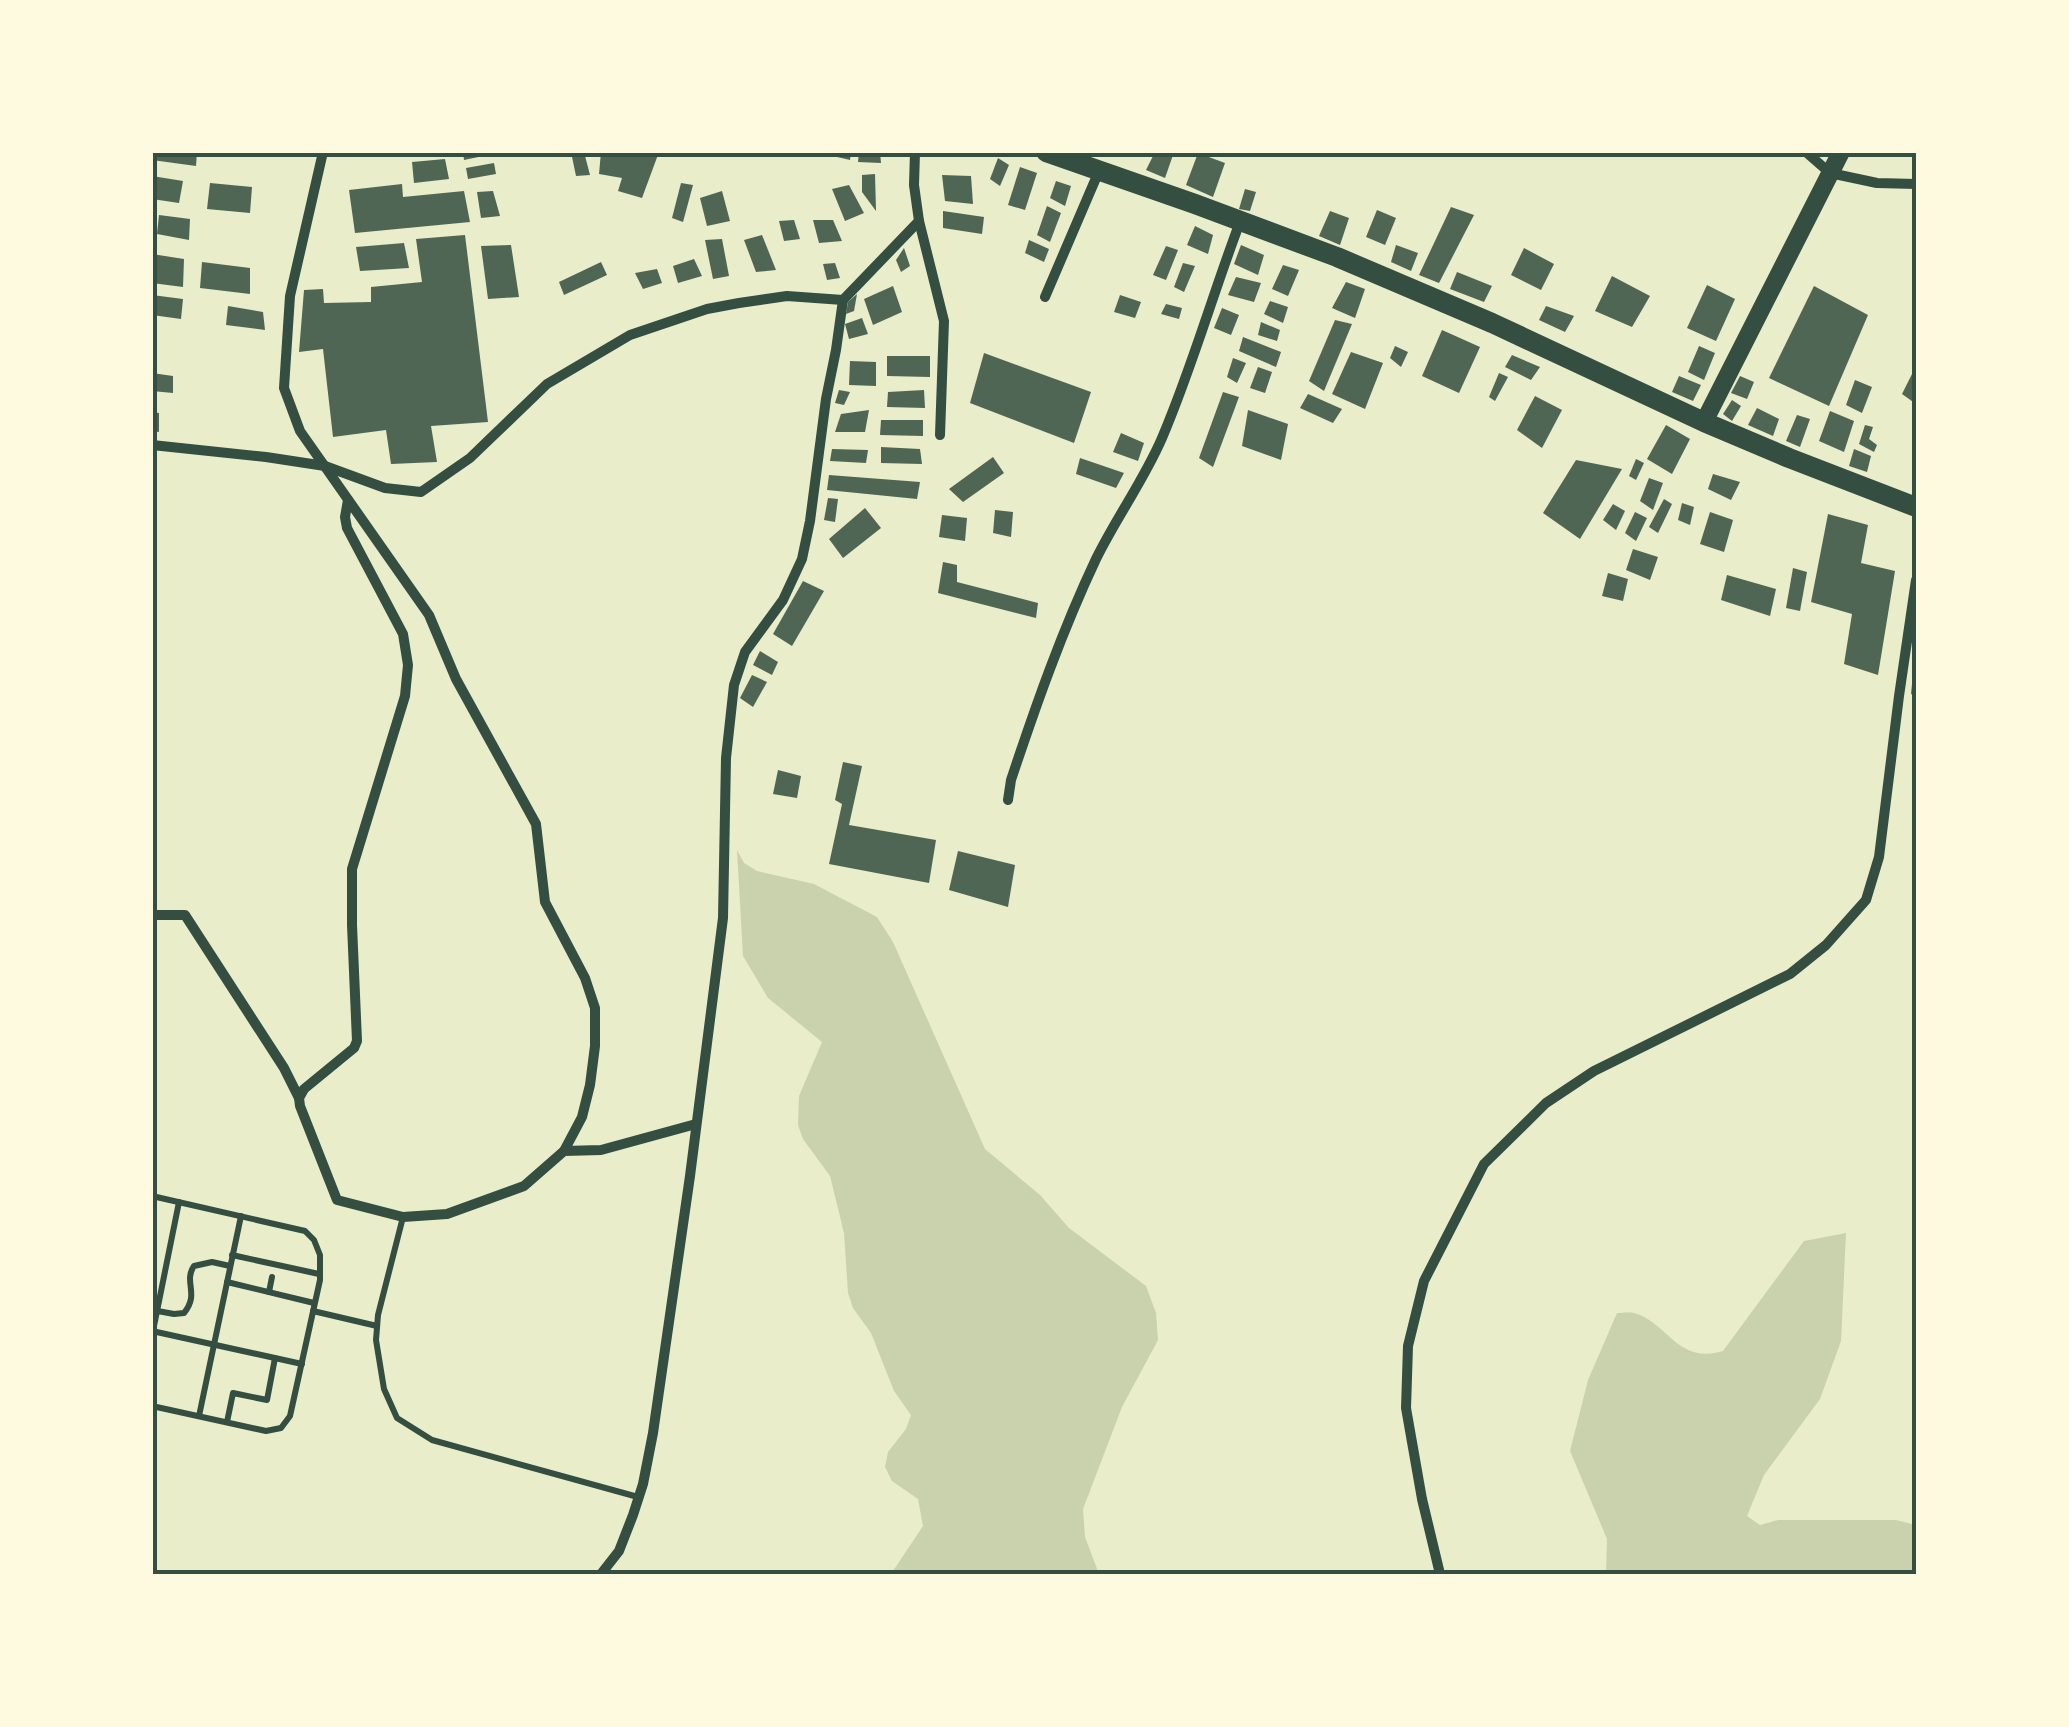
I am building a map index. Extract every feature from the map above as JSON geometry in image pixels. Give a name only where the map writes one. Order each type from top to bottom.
[{"type":"highway","points":[[1046,152],[1336,257],[1704,422],[1916,508]]},
{"type":"main road","points":[[1704,422],[1841,152]]},
{"type":"street","points":[[323,152],[290,296],[284,388],[300,431],[429,614],[456,679],[536,824],[545,902],[586,978],[595,1008],[590,1085],[582,1117],[564,1151],[524,1186],[447,1214],[402,1217],[337,1200],[300,1106],[304,1089],[354,1048],[357,1041],[352,869],[407,681],[403,634],[347,528],[348,500]]},
{"type":"street","points":[[915,152],[919,221],[944,322],[940,435]]},
{"type":"street","points":[[1806,152],[1830,172],[1877,182],[1916,184]]},
{"type":"street","points":[[1045,298],[1099,170]]},
{"type":"street","points":[[601,1574],[619,1551],[638,1497],[653,1432],[723,918],[726,758],[734,685],[745,652],[783,600],[802,559],[843,300],[919,221]]},
{"type":"street","points":[[1008,800],[1011,780],[1052,660],[1097,558],[1160,442],[1240,222]]},
{"type":"street","points":[[152,445],[325,466],[385,488],[421,492],[470,458],[547,384],[630,335],[739,303],[787,296],[843,300]]},
{"type":"street","points":[[1440,1574],[1406,1408],[1408,1346],[1424,1281],[1484,1164],[1546,1104],[1594,1071],[1790,974],[1826,944],[1866,900],[1879,857],[1916,580]]},
{"type":"street","points":[[152,915],[185,915],[300,1098]]},
{"type":"street","points":[[564,1151],[601,1150],[696,1124]]},
{"type":"lane","points":[[152,1196],[305,1231],[320,1255],[320,1274],[302,1364],[290,1416],[281,1428],[266,1431],[152,1406]]},
{"type":"lane","points":[[179,1202],[153,1331],[302,1364]]},
{"type":"lane","points":[[200,1416],[240,1216]]},
{"type":"lane","points":[[402,1217],[376,1340],[384,1389],[398,1418],[432,1440],[638,1497]]},
{"type":"lane","points":[[274,1264],[276,1251]]},
{"type":"lane","points":[[232,1255],[320,1274]]},
{"type":"lane","points":[[155,1311],[184,1313],[192,1298],[190,1272],[194,1266],[212,1262],[230,1266]]},
{"type":"lane","points":[[269,1292],[272,1277]]},
{"type":"lane","points":[[227,1282],[377,1326]]},
{"type":"lane","points":[[227,1422],[233,1393],[266,1400],[276,1358]]},
{"type":"green space","points":[[737,850],[744,863],[757,871],[814,884],[877,917],[893,942],[985,1149],[1040,1195],[1069,1228],[1146,1286],[1156,1313],[1158,1340],[1122,1407],[1083,1509],[1085,1537],[1099,1574],[891,1574],[923,1526],[918,1499],[892,1481],[885,1467],[888,1452],[906,1429],[911,1415],[894,1391],[871,1333],[853,1308],[848,1293],[844,1233],[830,1176],[803,1139],[798,1125],[799,1096],[822,1042],[768,998],[743,956]]},
{"type":"green space","points":[[1846,1233],[1841,1341],[1820,1399],[1764,1475],[1747,1516],[1760,1525],[1778,1520],[1896,1520],[1916,1525],[1916,1574],[1606,1574],[1607,1539],[1570,1451],[1588,1380],[1617,1313],[1646,1318],[1694,1352],[1723,1351],[1804,1241]]},
{"type":"building","points":[[152,152],[197,152],[196,166],[152,160]]},
{"type":"building","points":[[463,152],[493,152],[493,154],[464,160]]},
{"type":"building","points":[[571,152],[584,152],[590,175],[576,176]]},
{"type":"building","points":[[601,152],[659,152],[642,198],[618,191],[622,178],[599,174]]},
{"type":"building","points":[[851,152],[850,160],[824,154]]},
{"type":"building","points":[[859,152],[880,152],[881,163],[858,162]]},
{"type":"building","points":[[1155,152],[1173,155],[1165,178],[1146,170]]},
{"type":"building","points":[[1198,153],[1225,163],[1213,197],[1186,185]]},
{"type":"building","points":[[998,158],[1009,165],[1000,186],[990,179]]},
{"type":"building","points":[[445,159],[449,179],[414,183],[412,162]]},
{"type":"building","points":[[494,163],[496,174],[468,179],[466,168]]},
{"type":"building","points":[[1020,167],[1037,173],[1025,210],[1008,205]]},
{"type":"building","points":[[875,174],[876,211],[862,192],[862,175]]},
{"type":"building","points":[[942,175],[971,176],[973,204],[945,201]]},
{"type":"building","points":[[152,176],[183,181],[179,203],[152,199]]},
{"type":"building","points":[[1056,181],[1071,186],[1065,206],[1050,198]]},
{"type":"building","points":[[210,183],[252,187],[250,213],[207,209]]},
{"type":"building","points":[[681,183],[693,185],[683,222],[672,218]]},
{"type":"building","points":[[402,184],[403,197],[464,191],[470,222],[355,233],[349,190]]},
{"type":"building","points":[[849,185],[864,213],[845,221],[832,189]]},
{"type":"building","points":[[1245,189],[1256,192],[1250,211],[1239,209]]},
{"type":"building","points":[[493,191],[500,216],[481,218],[477,192]]},
{"type":"building","points":[[722,191],[730,221],[707,226],[700,198]]},
{"type":"building","points":[[1047,206],[1061,213],[1050,242],[1037,235]]},
{"type":"building","points":[[1451,207],[1474,215],[1439,283],[1419,275]]},
{"type":"building","points":[[1377,210],[1396,218],[1385,245],[1366,237]]},
{"type":"building","points":[[943,211],[984,217],[982,234],[943,228]]},
{"type":"building","points":[[1330,211],[1349,218],[1340,245],[1319,236]]},
{"type":"building","points":[[159,215],[190,219],[189,240],[157,234]]},
{"type":"building","points":[[794,220],[800,239],[784,241],[779,221]]},
{"type":"building","points":[[813,220],[833,220],[842,241],[819,243]]},
{"type":"building","points":[[1195,226],[1213,235],[1208,254],[1187,245]]},
{"type":"building","points":[[465,235],[488,422],[431,426],[437,462],[391,464],[386,430],[333,437],[323,349],[299,352],[304,290],[323,289],[324,303],[371,302],[371,287],[422,282],[416,239]]},
{"type":"building","points":[[762,235],[776,270],[756,272],[744,240]]},
{"type":"building","points":[[722,239],[729,276],[713,279],[705,240]]},
{"type":"building","points":[[1029,240],[1049,249],[1044,262],[1025,253]]},
{"type":"building","points":[[404,243],[409,268],[360,271],[356,247]]},
{"type":"building","points":[[511,245],[519,297],[488,299],[481,246]]},
{"type":"building","points":[[1241,245],[1264,255],[1258,275],[1234,264]]},
{"type":"building","points":[[1396,245],[1418,253],[1411,271],[1391,262]]},
{"type":"building","points":[[1166,246],[1178,250],[1166,280],[1153,275]]},
{"type":"building","points":[[904,248],[910,266],[901,272],[896,260]]},
{"type":"building","points":[[1524,248],[1554,264],[1541,290],[1511,275]]},
{"type":"building","points":[[152,254],[184,259],[183,287],[152,283]]},
{"type":"building","points":[[694,259],[702,276],[678,283],[673,266]]},
{"type":"building","points":[[202,262],[250,268],[250,294],[200,288]]},
{"type":"building","points":[[601,262],[607,275],[564,295],[559,282]]},
{"type":"building","points":[[835,263],[840,278],[827,280],[823,264]]},
{"type":"building","points":[[1183,263],[1195,266],[1184,292],[1174,287]]},
{"type":"building","points":[[1283,265],[1299,270],[1288,296],[1272,289]]},
{"type":"building","points":[[657,269],[662,283],[643,289],[635,273]]},
{"type":"building","points":[[1457,272],[1492,286],[1484,302],[1450,289]]},
{"type":"building","points":[[1612,276],[1650,296],[1632,327],[1595,311]]},
{"type":"building","points":[[1236,277],[1261,283],[1254,302],[1228,295]]},
{"type":"building","points":[[1346,282],[1365,289],[1355,318],[1332,308]]},
{"type":"building","points":[[1707,285],[1735,299],[1716,341],[1687,328]]},
{"type":"building","points":[[893,286],[902,312],[873,325],[864,299]]},
{"type":"building","points":[[1814,286],[1868,315],[1829,406],[1769,378]]},
{"type":"building","points":[[857,294],[854,311],[846,314],[848,302]]},
{"type":"building","points":[[152,295],[183,299],[181,319],[152,315]]},
{"type":"building","points":[[1120,295],[1141,302],[1135,318],[1114,312]]},
{"type":"building","points":[[1270,301],[1288,307],[1283,323],[1264,314]]},
{"type":"building","points":[[1166,304],[1182,308],[1179,319],[1161,314]]},
{"type":"building","points":[[228,306],[263,312],[265,330],[226,325]]},
{"type":"building","points":[[1546,306],[1574,316],[1565,332],[1539,320]]},
{"type":"building","points":[[1222,308],[1239,315],[1231,335],[1214,328]]},
{"type":"building","points":[[862,318],[868,334],[849,339],[845,324]]},
{"type":"building","points":[[1335,320],[1352,324],[1324,391],[1309,381]]},
{"type":"building","points":[[1261,322],[1280,330],[1277,341],[1258,335]]},
{"type":"building","points":[[1442,330],[1480,347],[1459,393],[1422,376]]},
{"type":"building","points":[[1243,337],[1281,352],[1276,367],[1239,351]]},
{"type":"building","points":[[1395,346],[1408,352],[1401,367],[1390,358]]},
{"type":"building","points":[[1699,346],[1715,353],[1704,380],[1688,372]]},
{"type":"building","points":[[1351,352],[1383,363],[1365,409],[1332,394]]},
{"type":"building","points":[[984,353],[1091,392],[1074,443],[970,403]]},
{"type":"building","points":[[1512,355],[1540,367],[1531,380],[1505,367]]},
{"type":"building","points":[[887,356],[930,356],[930,377],[887,376]]},
{"type":"building","points":[[1233,358],[1246,363],[1237,383],[1227,377]]},
{"type":"building","points":[[850,361],[876,362],[876,386],[849,385]]},
{"type":"building","points":[[1916,366],[1916,404],[1902,394]]},
{"type":"building","points":[[1258,367],[1272,372],[1265,393],[1250,388]]},
{"type":"building","points":[[152,373],[173,376],[173,393],[152,391]]},
{"type":"building","points":[[1499,373],[1508,377],[1495,401],[1489,397]]},
{"type":"building","points":[[1679,376],[1701,385],[1693,401],[1672,392]]},
{"type":"building","points":[[1740,376],[1754,382],[1747,399],[1731,393]]},
{"type":"building","points":[[1855,380],[1872,387],[1862,413],[1846,405]]},
{"type":"building","points":[[839,390],[850,392],[844,405],[835,403]]},
{"type":"building","points":[[924,390],[925,408],[887,407],[888,392]]},
{"type":"building","points":[[1223,392],[1239,397],[1213,467],[1199,458]]},
{"type":"building","points":[[1308,394],[1342,409],[1333,423],[1300,408]]},
{"type":"building","points":[[1535,396],[1562,410],[1542,448],[1517,430]]},
{"type":"building","points":[[1732,400],[1741,406],[1732,421],[1723,414]]},
{"type":"building","points":[[1757,408],[1779,419],[1773,436],[1748,425]]},
{"type":"building","points":[[869,410],[865,432],[835,432],[841,414]]},
{"type":"building","points":[[1248,410],[1288,424],[1281,460],[1242,446]]},
{"type":"building","points":[[1830,411],[1854,421],[1844,452],[1819,441]]},
{"type":"building","points":[[152,412],[159,413],[159,432],[152,431]]},
{"type":"building","points":[[1797,415],[1810,419],[1800,447],[1786,441]]},
{"type":"building","points":[[881,420],[923,420],[923,436],[880,435]]},
{"type":"building","points":[[1666,425],[1690,439],[1672,474],[1647,459]]},
{"type":"building","points":[[1865,425],[1873,427],[1869,439],[1877,445],[1874,452],[1859,444]]},
{"type":"building","points":[[1121,433],[1144,443],[1138,461],[1113,452]]},
{"type":"building","points":[[881,447],[920,449],[922,464],[881,463]]},
{"type":"building","points":[[832,449],[868,450],[866,463],[830,461]]},
{"type":"building","points":[[1854,449],[1871,456],[1867,472],[1849,466]]},
{"type":"building","points":[[993,457],[1004,473],[963,502],[949,489]]},
{"type":"building","points":[[1080,458],[1124,473],[1116,488],[1076,474]]},
{"type":"building","points":[[1636,459],[1644,463],[1636,480],[1629,476]]},
{"type":"building","points":[[1576,460],[1622,469],[1580,539],[1543,513]]},
{"type":"building","points":[[1713,474],[1740,482],[1731,500],[1708,489]]},
{"type":"building","points":[[829,475],[920,482],[917,499],[827,490]]},
{"type":"building","points":[[1649,478],[1663,483],[1653,510],[1640,501]]},
{"type":"building","points":[[828,498],[838,499],[835,522],[824,520]]},
{"type":"building","points":[[1664,499],[1672,504],[1658,533],[1649,527]]},
{"type":"building","points":[[1682,503],[1694,507],[1690,525],[1678,520]]},
{"type":"building","points":[[1613,504],[1625,511],[1616,530],[1603,520]]},
{"type":"building","points":[[865,508],[881,528],[843,558],[829,539]]},
{"type":"building","points":[[995,510],[1013,512],[1011,537],[993,533]]},
{"type":"building","points":[[1635,512],[1647,518],[1636,541],[1625,533]]},
{"type":"building","points":[[1710,512],[1733,520],[1724,552],[1700,544]]},
{"type":"building","points":[[1828,514],[1868,525],[1861,563],[1895,571],[1878,675],[1844,664],[1852,614],[1811,602]]},
{"type":"building","points":[[942,515],[967,518],[965,541],[939,537]]},
{"type":"building","points":[[1633,549],[1658,557],[1650,580],[1626,570]]},
{"type":"building","points":[[943,562],[957,565],[957,582],[1038,603],[1036,618],[938,593]]},
{"type":"building","points":[[1793,568],[1807,572],[1800,611],[1786,608]]},
{"type":"building","points":[[1608,573],[1628,579],[1623,601],[1602,596]]},
{"type":"building","points":[[1727,575],[1776,589],[1770,616],[1721,600]]},
{"type":"building","points":[[803,581],[824,591],[792,646],[773,634]]},
{"type":"building","points":[[760,651],[778,662],[772,675],[753,665]]},
{"type":"building","points":[[1913,674],[1916,675],[1916,696],[1911,694]]},
{"type":"building","points":[[752,675],[767,682],[753,707],[740,698]]},
{"type":"building","points":[[843,762],[862,766],[849,825],[936,840],[929,883],[829,864],[842,804],[835,800]]},
{"type":"building","points":[[778,770],[801,776],[797,798],[773,794]]},
{"type":"building","points":[[958,851],[1015,865],[1008,907],[949,890]]}]
